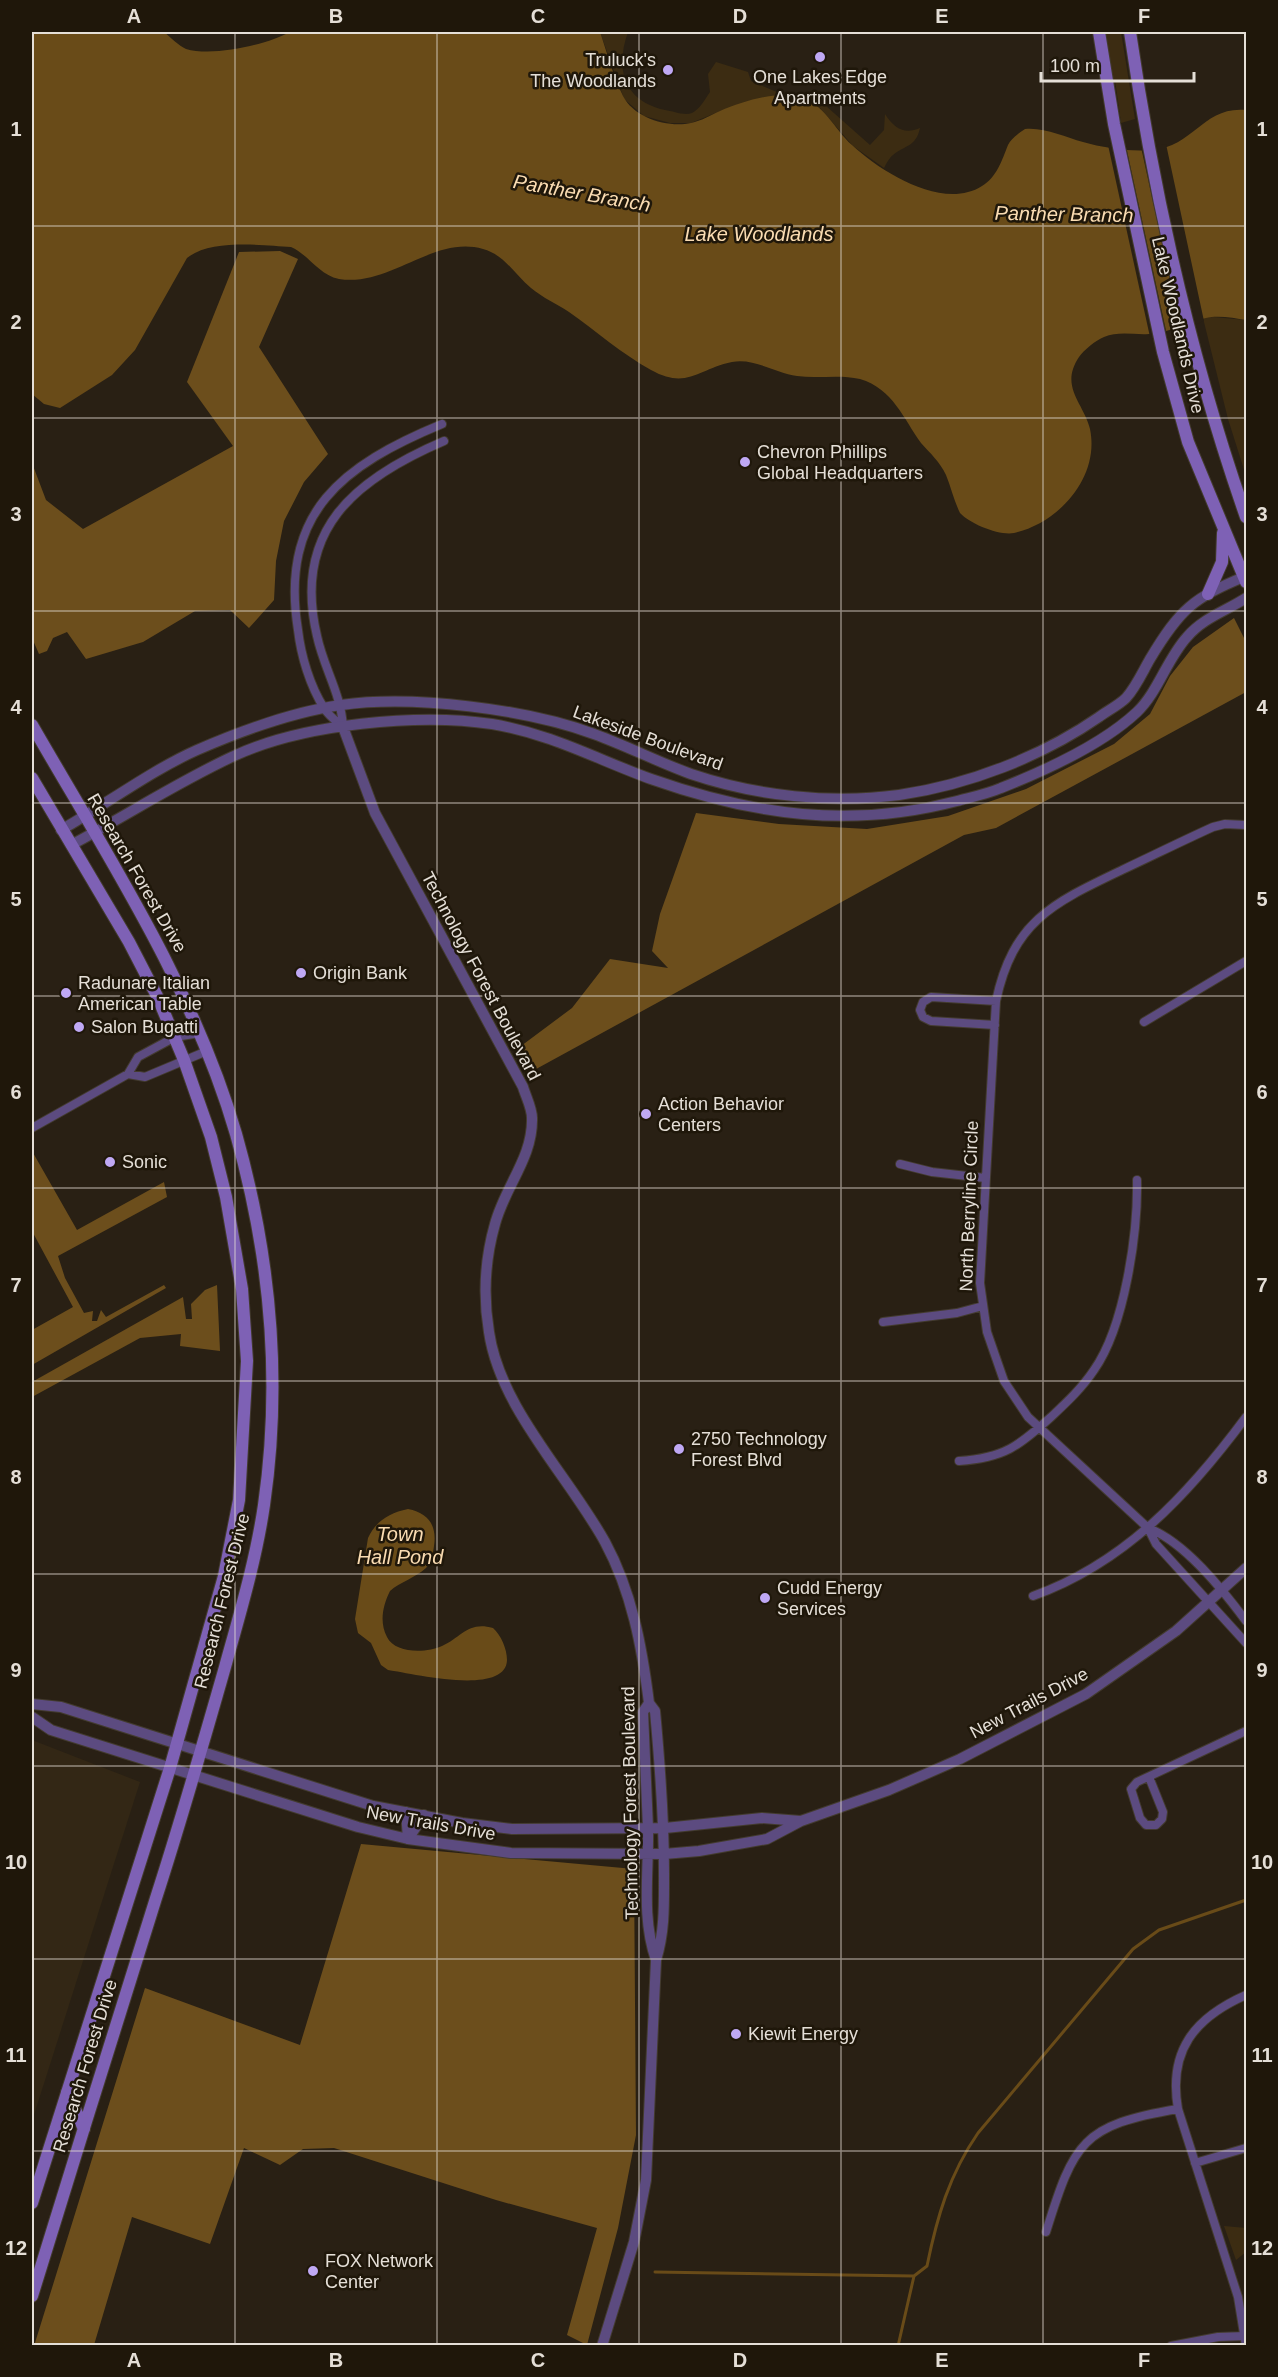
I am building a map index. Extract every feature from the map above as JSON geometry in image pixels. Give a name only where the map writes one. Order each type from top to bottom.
[{"type":"main road","name":"Lake Woodlands Drive","points":[[1098,32],[1114,124],[1163,352],[1188,442],[1223,532],[1246,578]]},
{"type":"main road","name":"Lake Woodlands Drive","points":[[1130,32],[1143,117],[1192,346],[1216,431],[1246,517]]},
{"type":"main road","points":[[1208,594],[1221,562],[1223,532]]},
{"type":"main road","name":"Research Forest Drive","points":[[32,724],[151,930],[207,1051],[235,1130],[257,1222],[267,1286],[273,1361],[264,1504],[249,1583],[195,1776],[32,2296]]},
{"type":"main road","name":"Research Forest Drive","points":[[32,778],[70,846],[129,942],[184,1060],[211,1137],[226,1197],[242,1289],[247,1361],[245,1432],[237,1512],[224,1576],[170,1768],[32,2203]]},
{"type":"main road","points":[[67,2092],[84,2129]]},
{"type":"street","name":"Technology Forest Boulevard","points":[[343,728],[324,709],[309,675],[296,619],[296,571],[302,538],[318,508],[352,472],[398,443],[442,424]]},
{"type":"street","name":"Technology Forest Boulevard","points":[[444,441],[411,456],[367,483],[333,516],[318,545],[311,575],[312,613],[322,657],[342,705],[343,728],[375,813],[523,1087],[532,1116],[528,1152],[495,1222],[485,1281],[489,1335],[507,1388],[604,1540],[618,1569],[636,1623],[649,1703],[655,1711],[665,1828],[664,1921],[662,1941],[656,1960],[646,2180],[634,2242],[602,2346]]},
{"type":"street","name":"Lakeside Boulevard","points":[[61,830],[197,751],[297,714],[342,705],[407,704],[494,709],[544,719],[593,734],[692,774],[784,795],[850,798],[896,795],[933,789],[1025,758],[1083,728],[1126,698],[1170,626],[1185,608],[1208,594],[1246,578]]},
{"type":"street","name":"Lakeside Boulevard","points":[[70,846],[239,753],[296,734],[413,721],[490,724],[544,736],[686,790],[783,813],[841,818],[899,813],[998,790],[1090,745],[1116,729],[1139,710],[1184,639],[1198,624],[1246,598]]},
{"type":"street","points":[[490,724],[494,709]]},
{"type":"street","points":[[1083,728],[1090,745]]},
{"type":"street","points":[[993,770],[998,790]]},
{"type":"street","points":[[686,790],[692,774]]},
{"type":"street","name":"North Berryline Circle","points":[[1246,825],[1225,824],[1213,827],[1055,904],[1038,918],[1014,947],[1006,964],[996,1001],[980,1283],[987,1332],[1004,1381],[1015,1401],[1039,1428],[1148,1528],[1156,1544],[1246,1643]]},
{"type":"street","points":[[1144,1022],[1246,961]]},
{"type":"street","points":[[994,1025],[931,1021],[923,1017],[920,1010],[923,1002],[931,997],[996,1001]]},
{"type":"street","points":[[32,1128],[128,1074],[138,1057],[175,1037],[200,1033]]},
{"type":"street","points":[[128,1074],[145,1077],[207,1051]]},
{"type":"street","points":[[900,1164],[932,1172],[985,1178]]},
{"type":"street","points":[[959,1461],[995,1457],[1015,1448],[1080,1389],[1106,1349],[1119,1313],[1138,1216],[1137,1180]]},
{"type":"street","points":[[883,1322],[957,1313],[983,1306]]},
{"type":"street","points":[[1033,1596],[1084,1575],[1148,1528],[1203,1473],[1246,1417]]},
{"type":"street","name":"North Berryline Circle","points":[[1148,1528],[1165,1534],[1222,1591],[1246,1621]]},
{"type":"street","name":"New Trails Drive","points":[[32,1717],[51,1730],[358,1827],[408,1839],[510,1853],[664,1854],[699,1851],[767,1839],[801,1821],[890,1790],[1024,1727],[1086,1694],[1132,1663],[1209,1604],[1246,1568]]},
{"type":"street","name":"Technology Forest Boulevard","points":[[649,1703],[644,1712],[648,1828],[646,1912],[649,1941],[656,1960]]},
{"type":"street","name":"New Trails Drive","points":[[32,1704],[61,1707],[373,1806],[512,1829],[665,1828],[762,1818],[801,1821]]},
{"type":"street","points":[[1149,1777],[1162,1812],[1162,1819],[1156,1825],[1146,1825],[1140,1818],[1131,1789],[1137,1782],[1246,1731]]},
{"type":"street","points":[[406,1812],[408,1839]]},
{"type":"street","points":[[408,1839],[424,1815]]},
{"type":"street","points":[[1171,2346],[1218,2337],[1246,2339],[1238,2297],[1178,2109],[1175,2069],[1186,2042],[1195,2029],[1217,2011],[1246,1995]]},
{"type":"street","points":[[1046,2232],[1070,2166],[1085,2142],[1116,2122],[1178,2109]]},
{"type":"street","points":[[1195,2163],[1246,2148]]},
{"type":"shaded area","points":[[600,32],[628,32],[622,58],[626,81],[631,91],[651,106],[682,114],[695,111],[710,92],[708,74],[716,62],[748,72],[751,81],[779,93],[817,98],[870,145],[884,130],[885,114],[900,129],[909,131],[920,128],[916,139],[892,156],[884,168],[853,146],[820,108],[804,98],[793,95],[773,97],[718,112],[691,123],[670,123],[644,116],[624,99]]},
{"type":"shaded area","points":[[1106,32],[1121,32],[1135,119],[1121,123],[1115,80],[1112,80]]},
{"type":"shaded area","points":[[280,251],[298,259],[259,347],[328,454],[304,482],[284,521],[276,561],[274,600],[249,628],[230,610],[195,611],[143,642],[86,659],[67,632],[53,638],[47,651],[39,654],[32,638],[32,463],[46,500],[83,529],[233,446],[187,382],[239,252]]},
{"type":"shaded area","points":[[1203,318],[1246,320],[1246,476],[1228,419]]},
{"type":"shaded area","points":[[1234,618],[1246,642],[1246,692],[996,828],[964,835],[527,1074],[517,1049],[572,1008],[610,959],[668,968],[652,951],[660,914],[696,813],[779,824],[867,829],[948,816],[1026,789],[1114,744],[1150,714],[1170,676],[1193,647]]},
{"type":"shaded area","points":[[32,1151],[77,1230],[164,1182],[167,1197],[58,1256],[65,1278],[84,1313],[93,1311],[92,1321],[97,1321],[101,1310],[106,1317],[164,1285],[166,1288],[32,1365],[32,1330],[73,1307],[32,1231]]},
{"type":"shaded area","points":[[217,1285],[220,1351],[180,1346],[181,1334],[140,1338],[32,1397],[32,1382],[183,1297],[186,1319],[192,1319],[191,1304],[205,1290]]},
{"type":"shaded area","points":[[32,1740],[140,1782],[32,2121]]},
{"type":"shaded area","points":[[361,1844],[634,1869],[636,2135],[618,2228],[587,2345],[567,2335],[597,2228],[496,2200],[334,2148],[303,2149],[280,2165],[244,2148],[210,2244],[132,2217],[94,2345],[34,2346],[145,1988],[300,2045]]},
{"type":"shaded area","points":[[1224,2226],[1246,2228],[1246,2252],[1236,2260]]},
{"type":"water","name":"Lake Woodlands","points":[[32,32],[164,32],[186,49],[210,52],[254,45],[290,32],[600,32],[623,96],[628,104],[643,116],[672,124],[691,123],[729,107],[760,98],[780,95],[799,97],[808,100],[822,111],[852,145],[879,166],[913,185],[949,194],[966,193],[982,186],[992,178],[1009,143],[1025,129],[1047,131],[1108,148],[1152,150],[1179,142],[1219,114],[1231,110],[1246,110],[1246,320],[1211,317],[1157,333],[1109,335],[1087,348],[1079,357],[1071,377],[1072,386],[1090,429],[1089,464],[1073,495],[1060,508],[1031,528],[1014,533],[1001,533],[986,528],[960,513],[941,466],[921,443],[896,405],[881,390],[871,384],[852,378],[797,376],[740,361],[720,365],[683,378],[663,376],[630,357],[569,312],[536,292],[498,256],[483,249],[465,247],[447,249],[376,276],[358,279],[332,277],[291,247],[237,245],[209,248],[197,252],[187,258],[135,350],[112,375],[60,408],[44,404],[32,394]]},
{"type":"water","name":"Town Hall Pond","points":[[408,1509],[421,1514],[430,1522],[434,1532],[434,1549],[426,1568],[390,1591],[383,1614],[383,1625],[387,1637],[397,1647],[420,1651],[442,1646],[471,1628],[484,1626],[493,1628],[503,1642],[507,1660],[503,1671],[491,1678],[455,1680],[388,1670],[381,1665],[371,1643],[358,1633],[355,1619],[368,1538],[384,1519]]},
{"type":"pier","points":[[1166,144],[1204,321],[1181,331],[1141,147]]},
{"type":"pier","points":[[1108,145],[1126,146],[1167,335],[1150,337]]},
{"type":"waterway","points":[[655,2272],[914,2276],[927,2266],[945,2197],[959,2165],[978,2133],[1133,1949],[1159,1930],[1246,1900]]},
{"type":"waterway","points":[[898,2346],[914,2276]]},
{"type":"place","name":"One Lakes Edge Apartments","points":[[820,57]]},
{"type":"place","name":"Truluck's The Woodlands","points":[[668,70]]},
{"type":"place","name":"Chevron Phillips Global Headquarters","points":[[745,462]]},
{"type":"place","name":"Origin Bank","points":[[301,973]]},
{"type":"place","name":"Radunare Italian American Table","points":[[66,993]]},
{"type":"place","name":"Salon Bugatti","points":[[79,1027]]},
{"type":"place","name":"Action Behavior Centers","points":[[646,1114]]},
{"type":"place","name":"Sonic","points":[[110,1162]]},
{"type":"place","name":"2750 Technology Forest Blvd","points":[[679,1449]]},
{"type":"place","name":"Cudd Energy Services","points":[[765,1598]]},
{"type":"place","name":"Kiewit Energy","points":[[736,2034]]},
{"type":"place","name":"FOX Network Center","points":[[313,2271]]},
{"type":"water label","name":"Panther Branch","points":[[582,193]]},
{"type":"water label","name":"Panther Branch","points":[[1064,214]]}]
